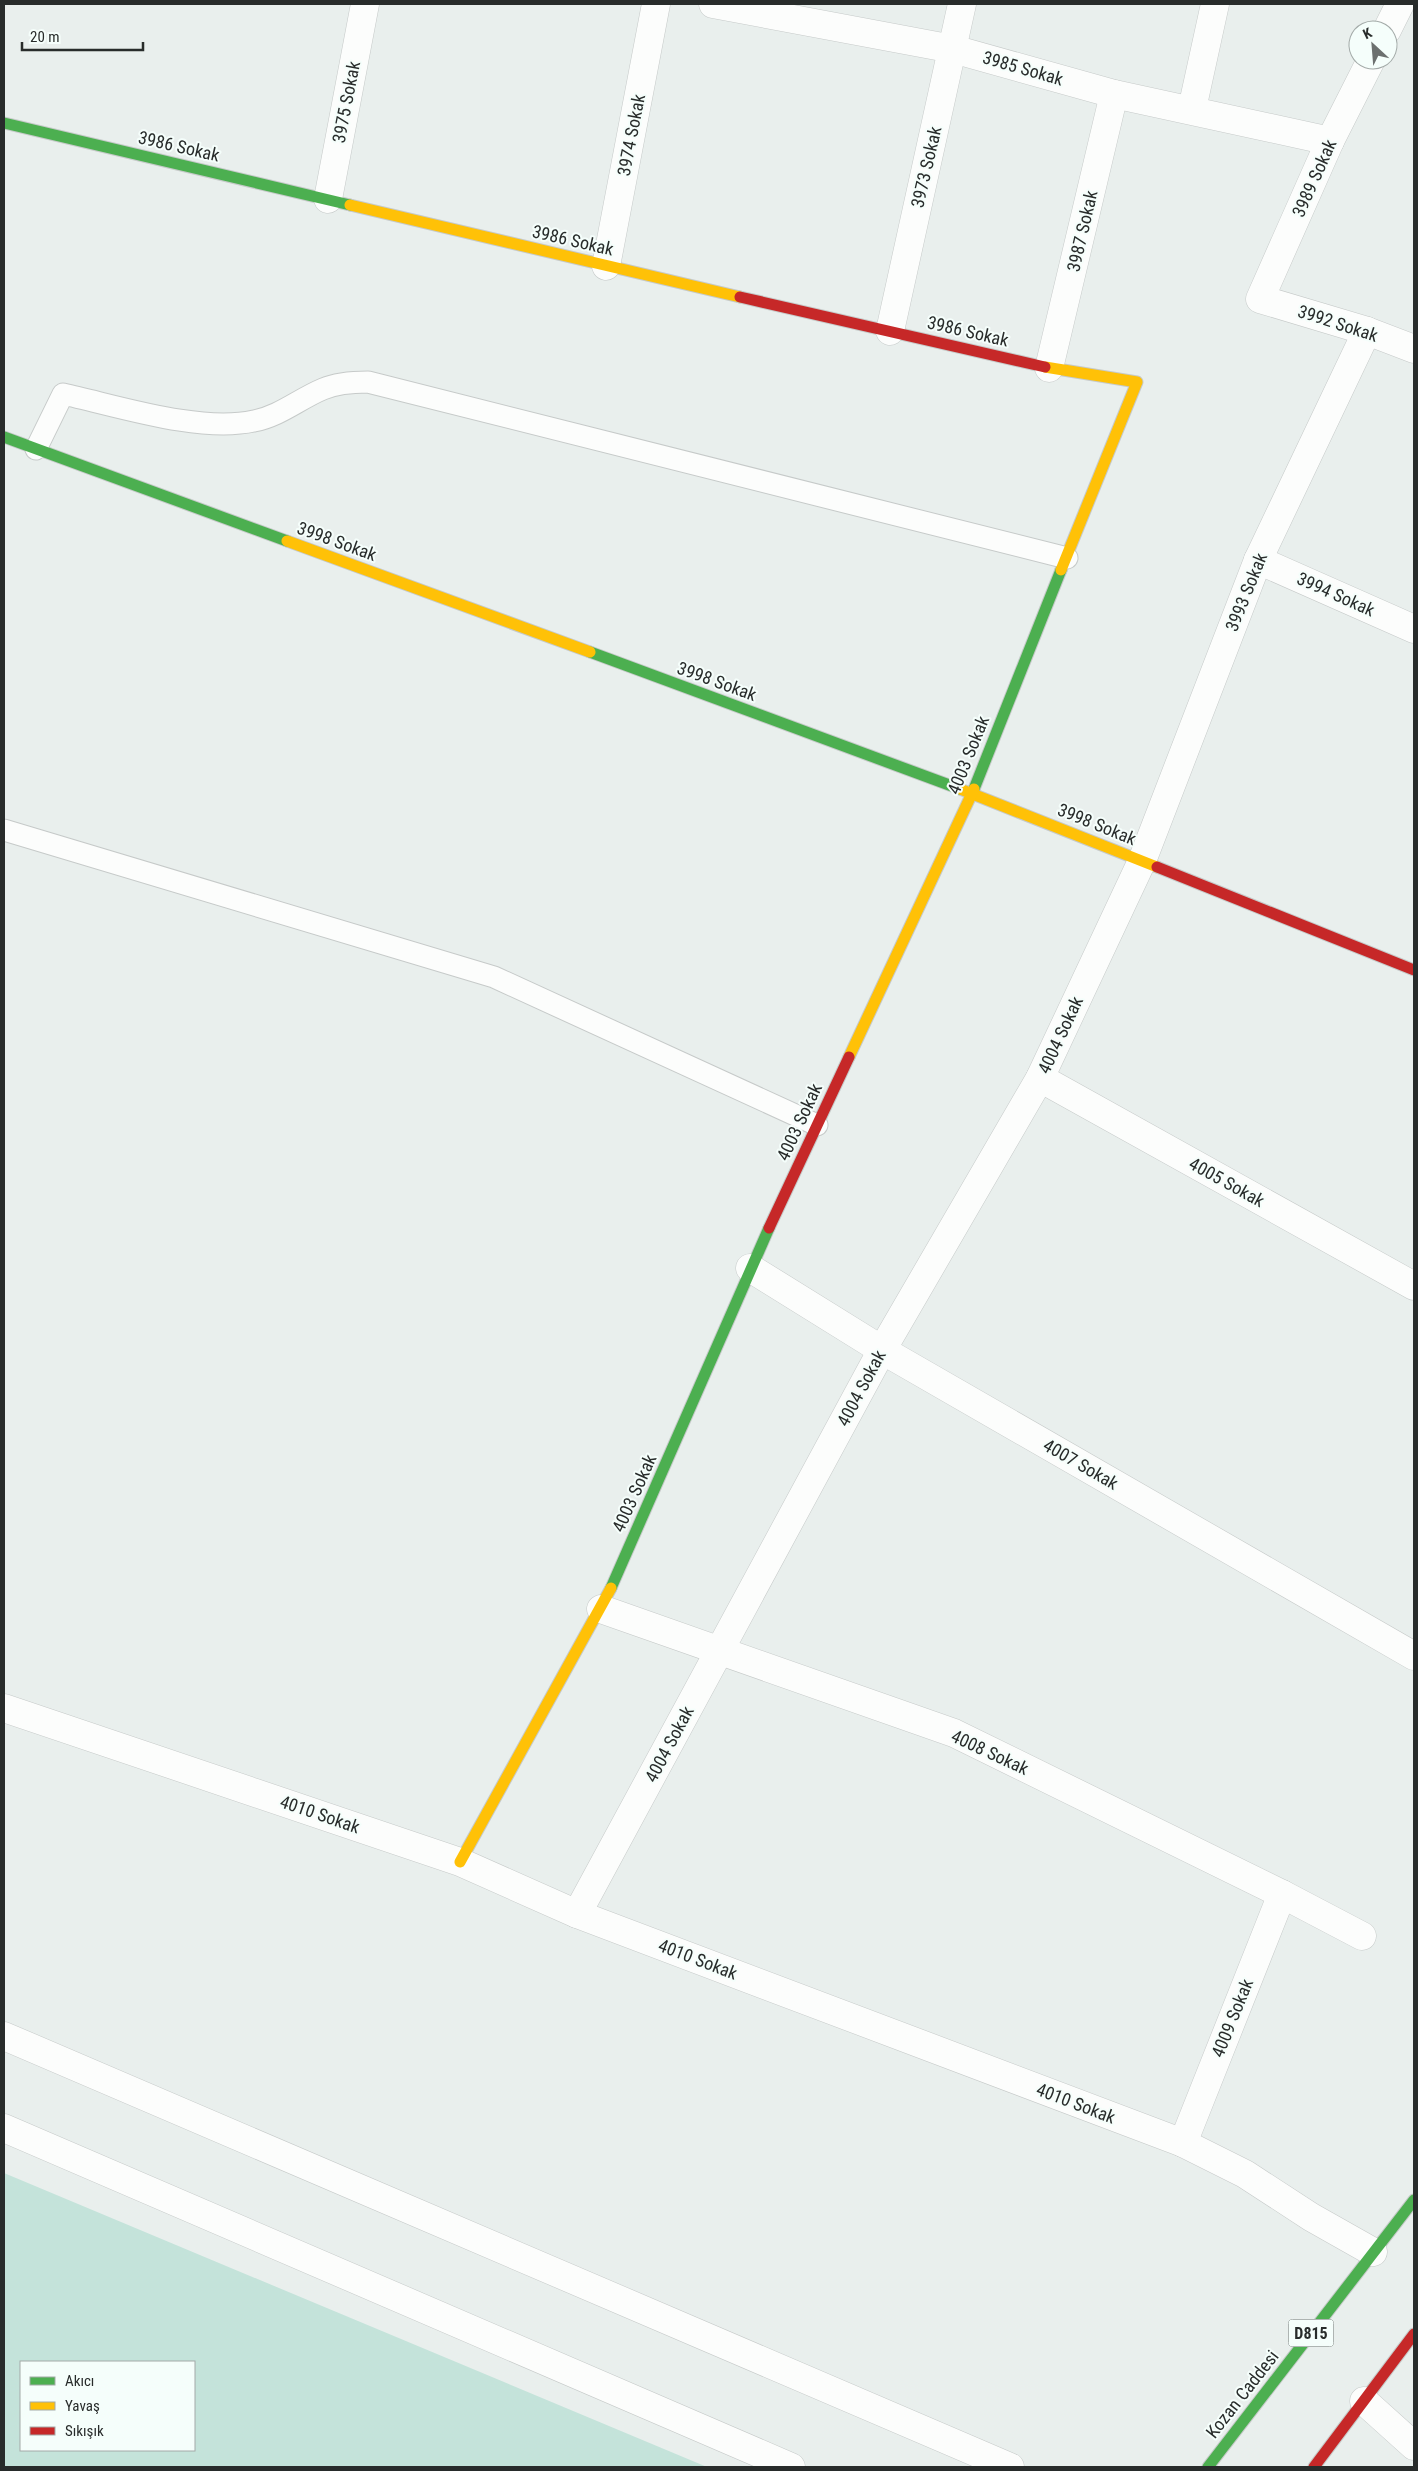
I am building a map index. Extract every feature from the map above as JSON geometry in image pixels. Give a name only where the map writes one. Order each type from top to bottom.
[{"type":"main road","name":"3986 Sokak","points":[[4,123],[606,266],[1049,368],[1137,382]]},
{"type":"main road","name":"4003 Sokak","points":[[460,1862],[601,1609],[750,1268],[972,793],[1137,382]]},
{"type":"main road","name":"3998 Sokak","points":[[4,438],[972,793],[1414,970]]},
{"type":"main road","name":"Kozan Caddesi","points":[[1208,2467],[1414,2200]]},
{"type":"main road","points":[[1314,2467],[1414,2334]]},
{"type":"street","name":"3975 Sokak","points":[[328,200],[365,4]]},
{"type":"street","name":"3974 Sokak","points":[[606,266],[656,4]]},
{"type":"street","name":"3985 Sokak","points":[[713,4],[953,49],[1114,94],[1192,109],[1330,141]]},
{"type":"street","name":"3973 Sokak","points":[[890,331],[962,4]]},
{"type":"street","points":[[1192,109],[1215,4]]},
{"type":"street","points":[[1392,20],[1400,4]]},
{"type":"street","name":"3989 Sokak","points":[[1260,299],[1330,141],[1367,70]]},
{"type":"street","name":"3987 Sokak","points":[[1049,368],[1114,94]]},
{"type":"street","name":"3992 Sokak","points":[[1260,299],[1367,331],[1414,349]]},
{"type":"street","name":"3993 Sokak","points":[[1142,861],[1258,560],[1367,331]]},
{"type":"street","name":"3994 Sokak","points":[[1258,560],[1414,629]]},
{"type":"street","name":"4004 Sokak","points":[[577,1914],[882,1350],[1040,1078],[1142,861]]},
{"type":"street","name":"4005 Sokak","points":[[1040,1078],[1414,1286]]},
{"type":"street","name":"4007 Sokak","points":[[750,1268],[882,1350],[1414,1656]]},
{"type":"street","name":"4008 Sokak","points":[[601,1609],[954,1733],[1282,1894],[1362,1936]]},
{"type":"street","name":"4010 Sokak","points":[[4,1708],[460,1862],[577,1914],[1183,2143],[1246,2174],[1311,2217],[1373,2252]]},
{"type":"street","name":"4009 Sokak","points":[[1183,2143],[1282,1894]]},
{"type":"street","points":[[4,2036],[1010,2467]]},
{"type":"street","points":[[4,2128],[791,2467]]},
{"type":"street","points":[[1364,2401],[1414,2446]]},
{"type":"lane","points":[[36,449],[63,394],[190,422],[233,424],[255,421],[279,413],[323,389],[346,383],[368,382],[1067,558]]},
{"type":"lane","points":[[4,830],[494,977],[817,1125]]},
{"type":"green space","points":[[4,2173],[707,2467],[4,2467]]},
{"type":"traffic: fast","points":[[4,123],[350,205]]},
{"type":"traffic: fast","points":[[4,437],[287,541]]},
{"type":"traffic: fast","points":[[974,789],[1061,570]]},
{"type":"traffic: fast","points":[[590,652],[960,789]]},
{"type":"traffic: fast","points":[[611,1588],[769,1228]]},
{"type":"traffic: fast","points":[[1208,2467],[1414,2200]]},
{"type":"traffic: slow","points":[[350,205],[740,297]]},
{"type":"traffic: slow","points":[[1045,367],[1137,382],[1061,570]]},
{"type":"traffic: slow","points":[[287,541],[590,652]]},
{"type":"traffic: slow","points":[[960,789],[1157,867]]},
{"type":"traffic: slow","points":[[849,1057],[974,789]]},
{"type":"traffic: slow","points":[[460,1862],[611,1588]]},
{"type":"traffic: jam","points":[[740,297],[1045,367]]},
{"type":"traffic: jam","points":[[1157,867],[1414,970]]},
{"type":"traffic: jam","points":[[769,1228],[849,1057]]},
{"type":"traffic: jam","points":[[1314,2467],[1414,2334]]}]
